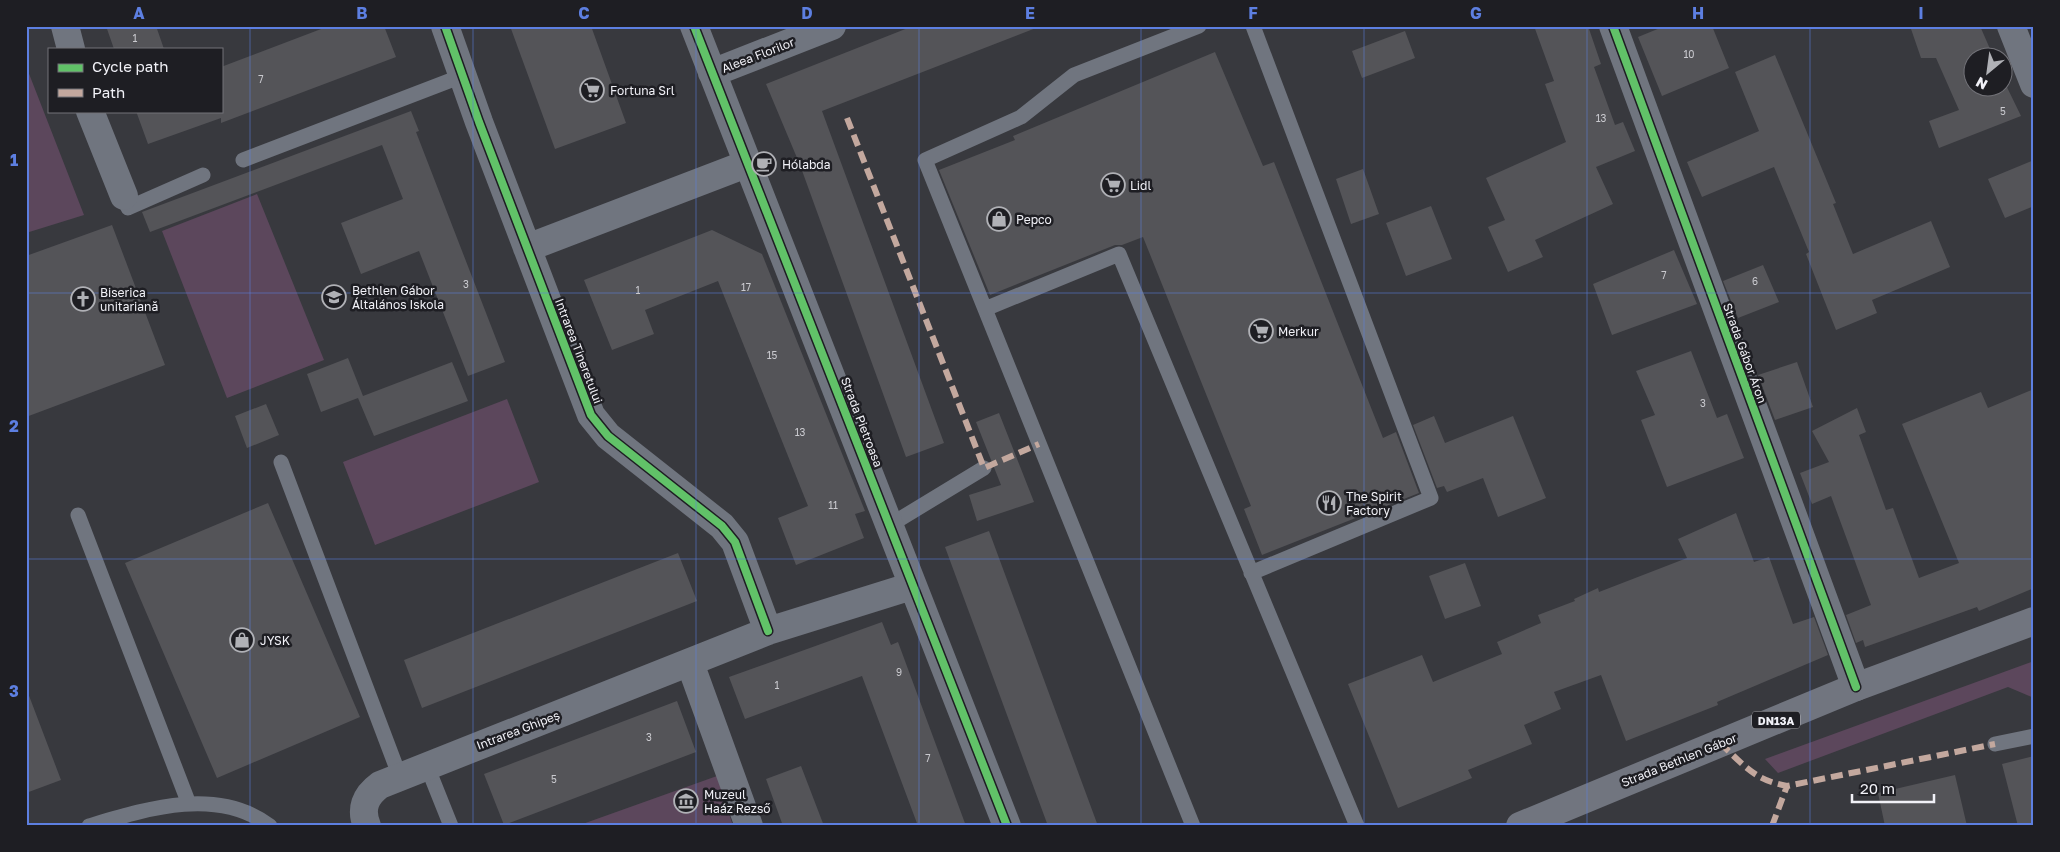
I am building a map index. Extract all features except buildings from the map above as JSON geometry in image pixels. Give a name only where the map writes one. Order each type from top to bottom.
[{"type":"main road","name":"Strada Bethlen Gábor","points":[[1520,826],[1856,687],[2034,621]]},
{"type":"street","points":[[65,26],[71,48]]},
{"type":"street","name":"Intrarea Tineretului","points":[[445,26],[462,76],[591,415],[608,436],[722,526],[735,542],[768,631]]},
{"type":"street","name":"Strada Pietroasa","points":[[694,26],[1006,826]]},
{"type":"street","name":"Aleea Florilor","points":[[712,73],[832,26]]},
{"type":"street","name":"Strada Gábor Áron","points":[[1613,26],[1856,687]]},
{"type":"street","points":[[2011,26],[2034,84]]},
{"type":"street","points":[[90,112],[124,196]]},
{"type":"street","points":[[527,248],[749,164]]},
{"type":"street","name":"Intrarea Ghipeș","points":[[365,821],[367,797],[372,790],[400,777],[768,631],[912,586]]},
{"type":"street","points":[[690,663],[749,826]]},
{"type":"lane","points":[[1193,826],[925,160],[1021,117],[1074,75],[1199,26]]},
{"type":"lane","points":[[1251,573],[1432,498],[1253,26]]},
{"type":"lane","points":[[242,160],[462,76]]},
{"type":"lane","points":[[124,196],[128,208],[204,175]]},
{"type":"lane","points":[[985,309],[1119,254],[1357,826]]},
{"type":"lane","points":[[281,462],[400,777]]},
{"type":"lane","points":[[890,525],[984,468]]},
{"type":"lane","points":[[78,515],[189,804]]},
{"type":"lane","points":[[1995,744],[2034,736]]},
{"type":"lane","points":[[427,766],[451,826]]},
{"type":"lane","points":[[89,826],[144,809],[189,804],[214,805],[236,810],[263,821],[270,826]]},
{"type":"shaded area","points":[[26,66],[84,215],[26,233]]},
{"type":"shaded area","points":[[257,194],[324,360],[227,398],[162,231]]},
{"type":"shaded area","points":[[507,399],[539,482],[375,545],[343,462]]},
{"type":"shaded area","points":[[2034,661],[2034,698],[2008,687],[1778,773],[1765,759]]},
{"type":"shaded area","name":"Muzeul Haáz Rezső","points":[[717,776],[733,826],[577,826]]},
{"type":"marked path","points":[[847,118],[984,468],[1039,444]]},
{"type":"marked path","points":[[1720,743],[1743,765],[1758,776],[1787,786],[1995,744]]},
{"type":"marked path","points":[[1772,826],[1787,786]]},
{"type":"cycle path","points":[[445,26],[479,122],[591,415],[608,436],[722,526],[735,542],[768,631]]},
{"type":"cycle path","points":[[694,26],[1007,826]]},
{"type":"cycle path","points":[[1613,26],[1856,687]]},
{"type":"place","name":"Fortuna Srl","points":[[592,90]]},
{"type":"place","name":"Hólabda","points":[[764,164]]},
{"type":"place","name":"Lidl","points":[[1113,185]]},
{"type":"place","name":"Pepco","points":[[999,219]]},
{"type":"place","name":"Bethlen Gábor Általános Iskola","points":[[334,297]]},
{"type":"place","name":"Biserica unitariană","points":[[83,299]]},
{"type":"place","name":"Merkur","points":[[1261,331]]},
{"type":"place","name":"The Spirit Factory","points":[[1329,503]]},
{"type":"place","name":"JYSK","points":[[242,640]]},
{"type":"place","name":"Muzeul Haáz Rezső","points":[[686,801]]}]
